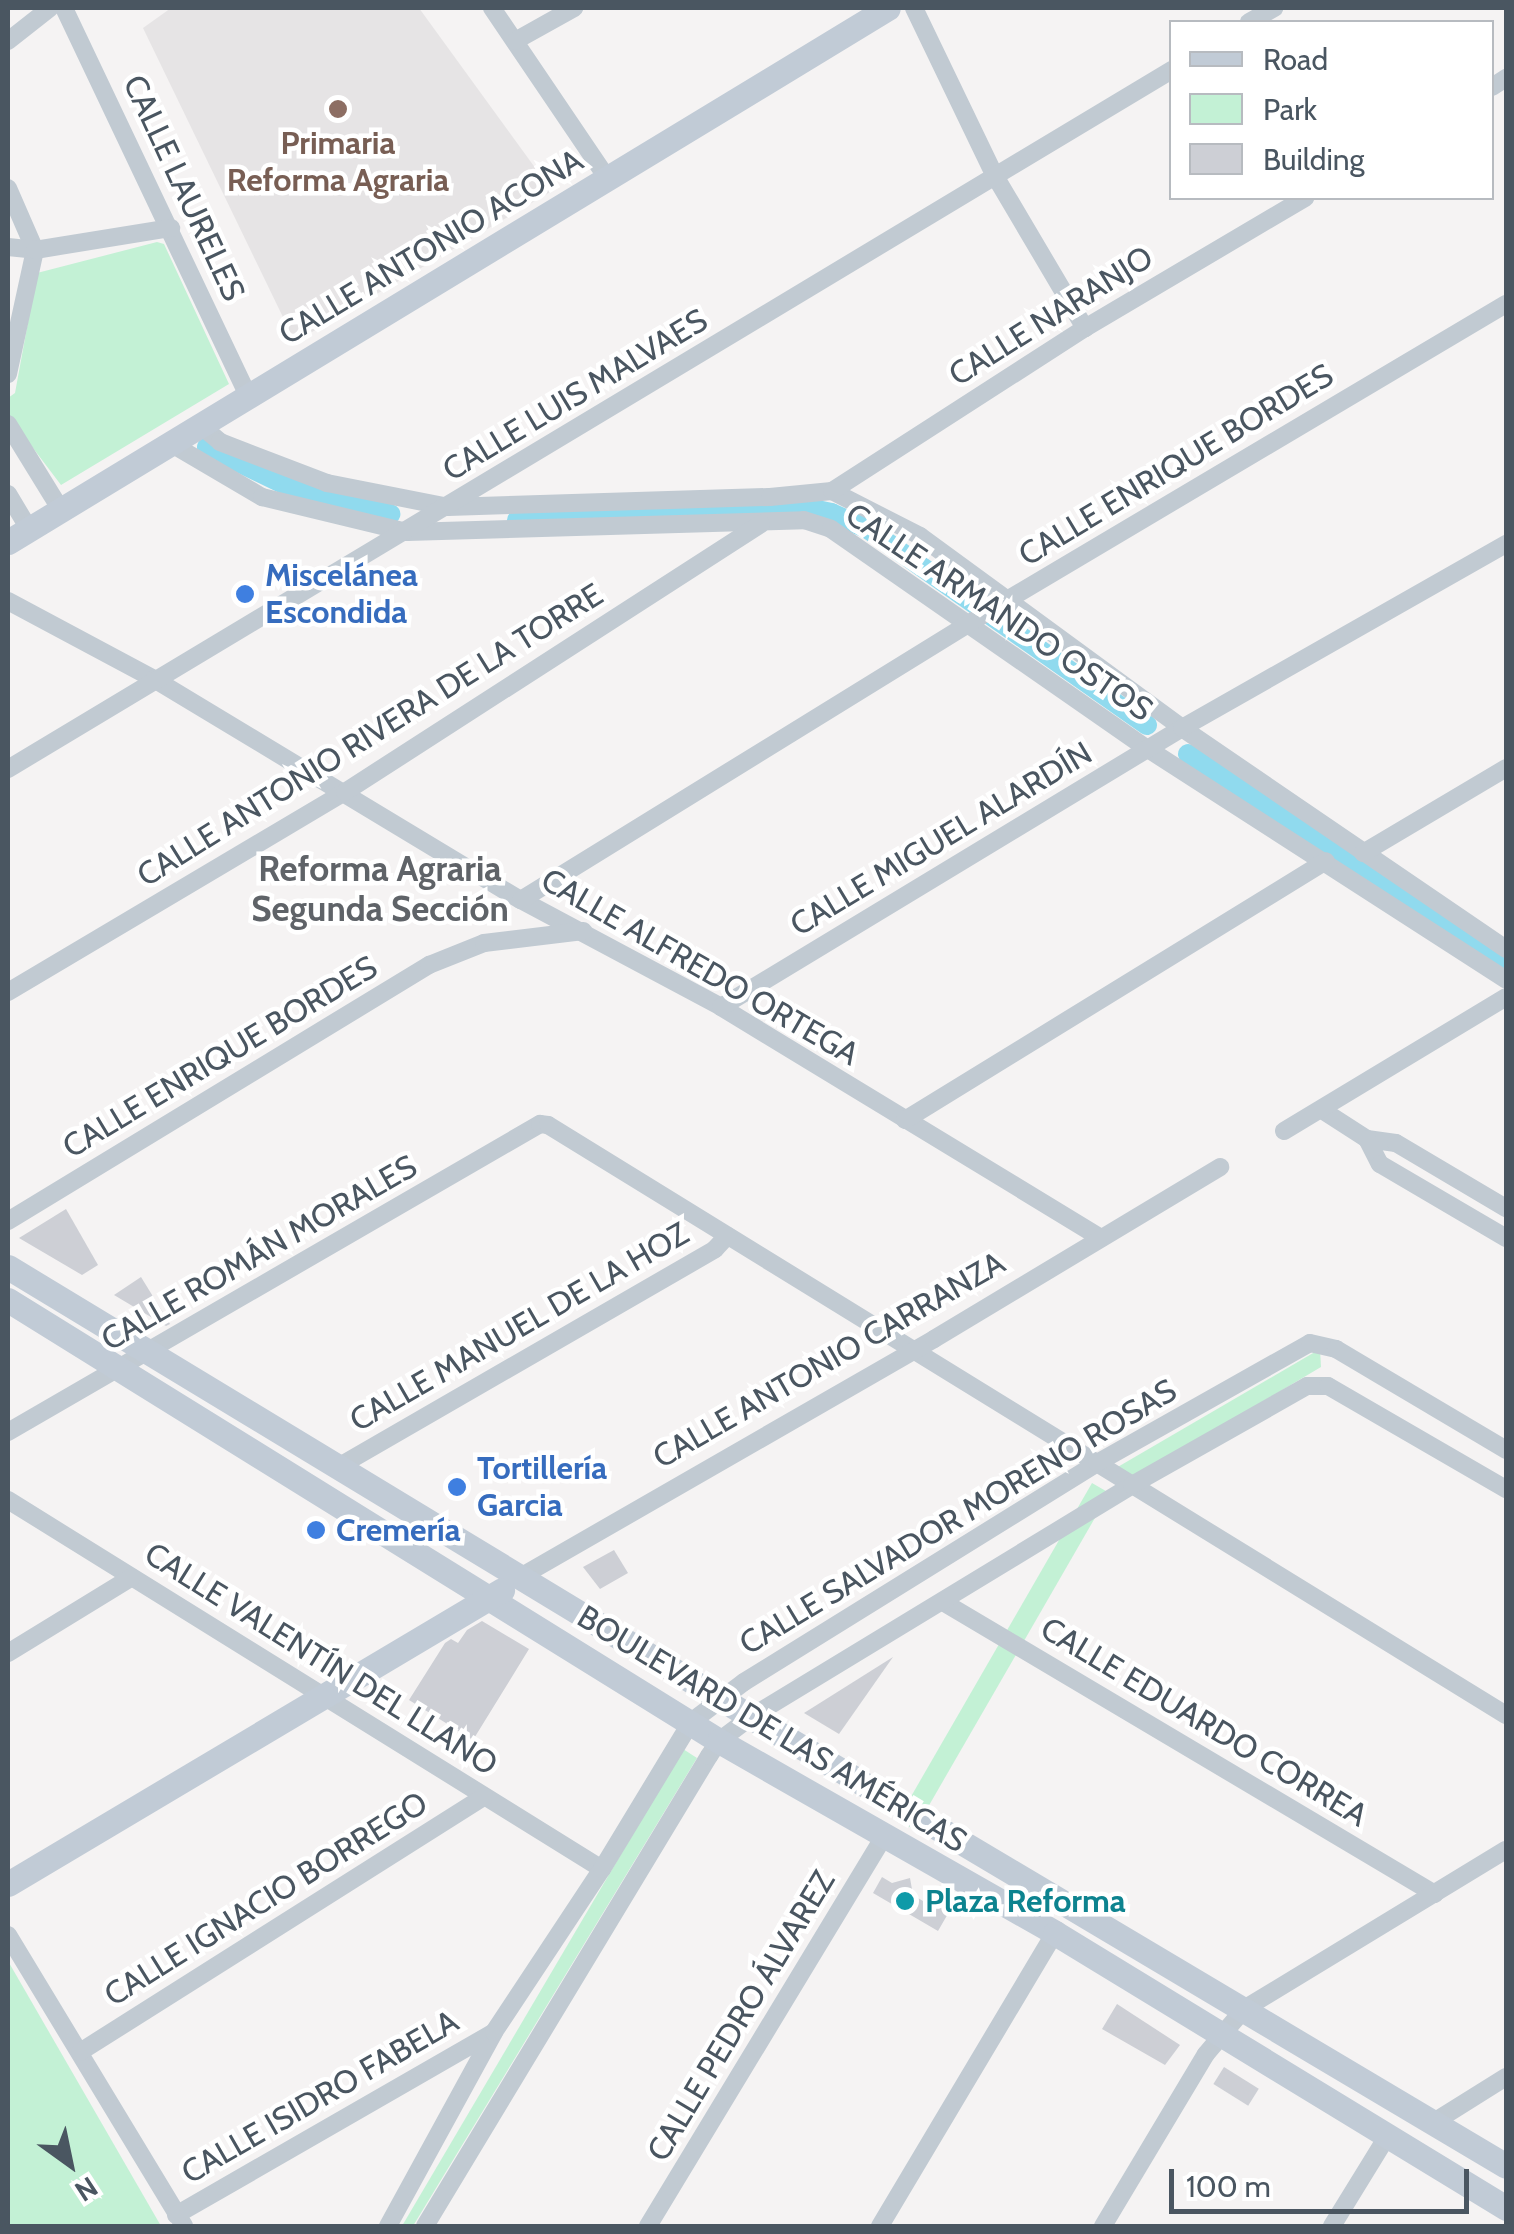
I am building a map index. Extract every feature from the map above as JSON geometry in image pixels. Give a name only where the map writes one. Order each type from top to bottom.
[{"type":"main road","name":"CALLE ANTONIO ACONA","points":[[18,535],[888,8]]},
{"type":"main road","name":"BOULEVARD DE LAS AMÉRICAS","points":[[8,1267],[752,1718],[1506,2166]]},
{"type":"main road","name":"BOULEVARD DE LAS AMÉRICAS","points":[[8,1300],[720,1741],[1054,1933],[1506,2208]]},
{"type":"main road","name":"CALLE ANTONIO CARRANZA","points":[[8,1884],[323,1700],[522,1576]]},
{"type":"street","points":[[8,41],[50,8]]},
{"type":"street","name":"CALLE LAURELES","points":[[64,8],[248,396]]},
{"type":"street","points":[[492,8],[607,178]]},
{"type":"street","points":[[515,42],[574,8]]},
{"type":"street","points":[[914,8],[995,176],[1085,328]]},
{"type":"street","name":"CALLE LUIS MALVAES","points":[[8,769],[1169,72]]},
{"type":"street","points":[[8,188],[35,250],[8,374]]},
{"type":"street","name":"CALLE NARANJO","points":[[832,491],[1085,328],[1302,200]]},
{"type":"street","points":[[8,246],[35,250],[170,228]]},
{"type":"street","name":"CALLE ENRIQUE BORDES","points":[[521,900],[1007,600],[1506,304]]},
{"type":"street","points":[[8,424],[60,510]]},
{"type":"street","name":"CALLE ARMANDO OSTOS","points":[[200,425],[220,442],[328,483],[448,507],[770,497],[832,491],[920,536],[1182,728],[1506,948]]},
{"type":"street","name":"CALLE ARMANDO OSTOS","points":[[170,443],[262,498],[407,532],[804,520],[831,529],[1148,749],[1506,980]]},
{"type":"street","points":[[8,494],[18,535]]},
{"type":"street","points":[[524,505],[526,529]]},
{"type":"street","name":"CALLE ANTONIO RIVERA DE LA TORRE","points":[[8,992],[345,792],[761,524]]},
{"type":"street","name":"CALLE MIGUEL ALARDÍN","points":[[721,1008],[1182,728],[1506,544]]},
{"type":"street","name":"CALLE ALFREDO ORTEGA","points":[[8,601],[154,679],[521,900],[721,1008],[1101,1238]]},
{"type":"street","points":[[1363,852],[1506,768]]},
{"type":"street","points":[[904,1120],[1326,861]]},
{"type":"street","name":"CALLE ENRIQUE BORDES","points":[[8,1221],[430,965],[484,943],[584,931]]},
{"type":"street","points":[[1284,1131],[1506,996]]},
{"type":"street","points":[[1322,1110],[1367,1139],[1396,1144],[1506,1208]]},
{"type":"street","name":"CALLE ROMÁN MORALES","points":[[8,1432],[540,1124],[556,1128],[727,1236]]},
{"type":"street","points":[[1367,1139],[1380,1164],[1506,1238]]},
{"type":"street","name":"CALLE ANTONIO CARRANZA","points":[[522,1576],[1220,1168]]},
{"type":"street","points":[[727,1236],[1506,1716]]},
{"type":"street","name":"CALLE MANUEL DE LA HOZ","points":[[338,1467],[715,1249],[727,1236]]},
{"type":"street","name":"CALLE SALVADOR MORENO ROSAS","points":[[388,2226],[494,2032],[602,1869],[691,1722],[721,1698],[1097,1463],[1310,1343],[1320,1342],[1358,1362],[1506,1450]]},
{"type":"street","points":[[1342,1394],[1358,1362]]},
{"type":"street","name":"CALLE SALVADOR MORENO ROSAS","points":[[425,2226],[720,1741],[752,1718],[1132,1485],[1308,1386],[1318,1384],[1342,1394],[1506,1489]]},
{"type":"street","name":"CALLE VALENTÍN DEL LLANO","points":[[8,1500],[323,1700],[602,1869]]},
{"type":"street","points":[[8,1653],[132,1577]]},
{"type":"street","name":"CALLE EDUARDO CORREA","points":[[943,1602],[1434,1894]]},
{"type":"street","name":"CALLE IGNACIO BORREGO","points":[[80,2052],[484,1797]]},
{"type":"street","name":"CALLE PEDRO ÁLVAREZ","points":[[648,2226],[884,1837]]},
{"type":"street","points":[[1103,2226],[1221,2034],[1244,2009],[1506,1850]]},
{"type":"street","points":[[880,2226],[1054,1933]]},
{"type":"street","points":[[8,1935],[180,2221]]},
{"type":"street","name":"CALLE ISIDRO FABELA","points":[[180,2221],[494,2032]]},
{"type":"street","points":[[1434,2122],[1506,2076]]},
{"type":"street","points":[[1332,2226],[1388,2135]]},
{"type":"shaded area","name":"Primaria Reforma Agraria","points":[[171,8],[419,8],[552,191],[295,342],[143,28]]},
{"type":"green space","points":[[157,242],[164,244],[229,384],[61,485],[8,415],[8,398],[15,393],[37,273]]},
{"type":"green space","points":[[1320,1349],[1321,1367],[1132,1479],[1116,1468]]},
{"type":"green space","points":[[1092,1483],[1109,1493],[915,1830],[898,1820]]},
{"type":"green space","points":[[683,1749],[697,1758],[413,2226],[402,2226]]},
{"type":"green space","points":[[8,1961],[161,2226],[8,2226]]},
{"type":"building","points":[[66,1209],[98,1265],[82,1275],[19,1238]]},
{"type":"building","points":[[141,1277],[170,1324],[166,1326],[114,1295]]},
{"type":"building","points":[[614,1550],[628,1573],[600,1589],[583,1567]]},
{"type":"building","points":[[482,1621],[529,1649],[473,1740],[409,1700],[445,1643],[451,1639],[458,1643],[467,1630]]},
{"type":"building","points":[[893,1657],[839,1734],[804,1713]]},
{"type":"building","name":"Plaza Reforma","points":[[882,1877],[892,1883],[910,1878],[913,1895],[933,1907],[939,1897],[953,1905],[938,1931],[873,1893]]},
{"type":"building","points":[[1117,2004],[1180,2045],[1165,2065],[1102,2029]]},
{"type":"building","points":[[1224,2067],[1259,2089],[1248,2106],[1213,2084]]},
{"type":"waterway","points":[[207,447],[290,487],[390,514]]},
{"type":"waterway","points":[[517,520],[808,508],[831,513],[868,529],[1147,725]]},
{"type":"waterway","points":[[1188,754],[1506,967]]},
{"type":"place","name":"Primaria Reforma Agraria","points":[[338,109]]},
{"type":"place","name":"Miscelánea Escondida","points":[[245,594]]},
{"type":"place","name":"Tortillería Garcia","points":[[457,1487]]},
{"type":"place","name":"Cremería","points":[[316,1530]]},
{"type":"place","name":"Plaza Reforma","points":[[905,1901]]},
{"type":"district","name":"Reforma Agraria Segunda Sección","points":[[380,889]]}]
